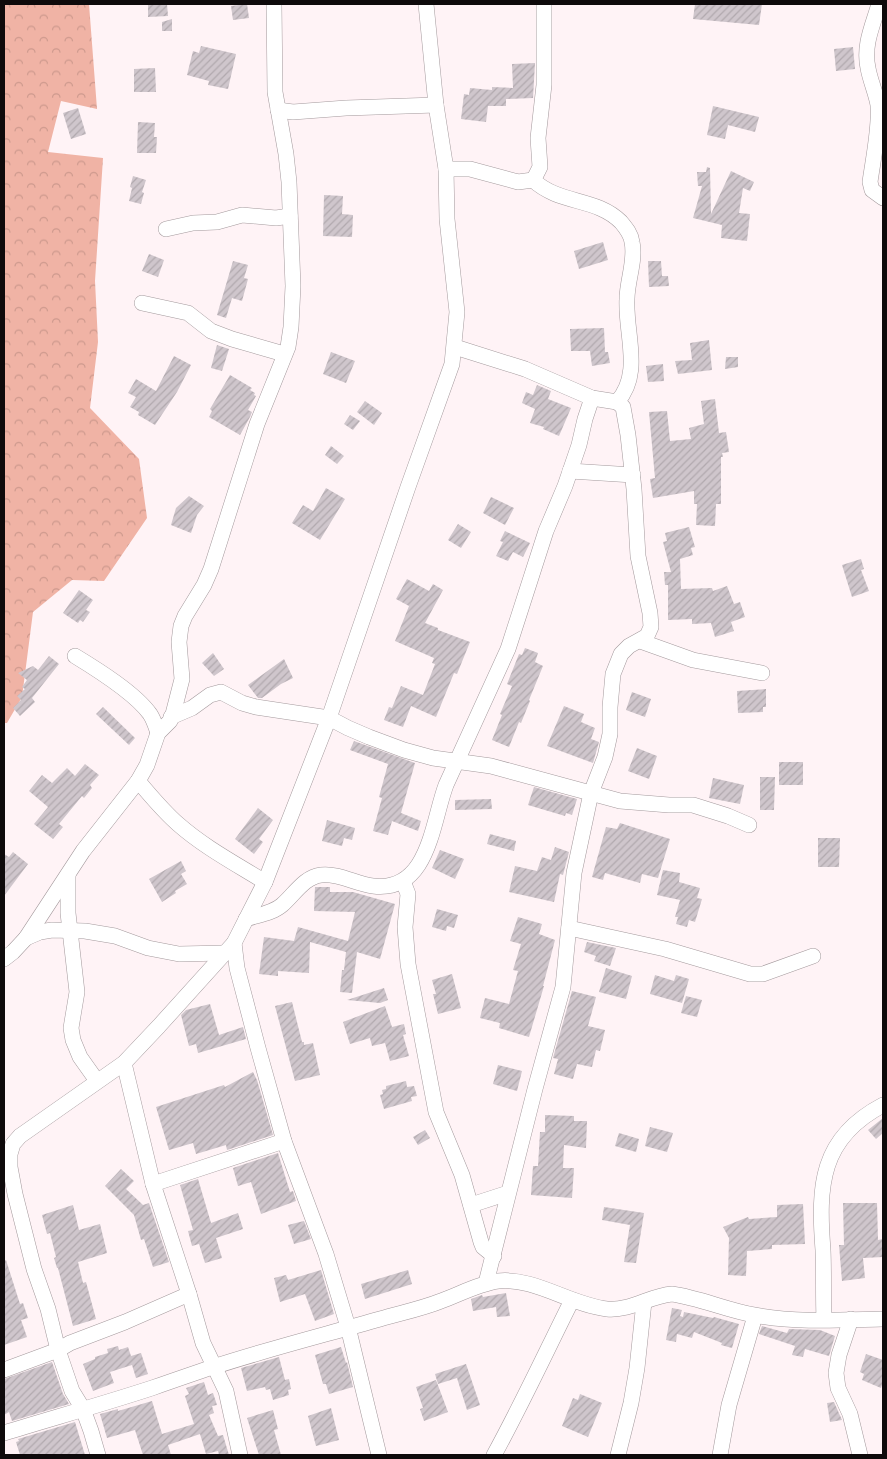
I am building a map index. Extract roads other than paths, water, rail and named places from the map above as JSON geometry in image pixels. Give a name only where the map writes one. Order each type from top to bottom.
[{"type":"street","points":[[4,959],[26,938],[99,830],[138,781],[147,765],[158,732],[170,721],[182,679],[179,642],[181,626],[211,569],[257,424],[288,347],[292,327],[294,286],[286,154],[275,92],[274,4]]},
{"type":"street","points":[[98,1455],[83,1409],[76,1400],[58,1350],[48,1308],[34,1269],[17,1204],[10,1167],[10,1154],[13,1144],[20,1136],[124,1063],[229,948],[265,882],[329,718],[452,364],[455,347],[458,312],[447,219],[446,169],[436,105],[426,4]]},
{"type":"street","points":[[446,169],[470,169],[518,182],[532,180],[536,176],[540,167],[538,138],[544,85],[544,4]]},
{"type":"street","points":[[880,4],[870,32],[866,53],[878,104],[878,119],[870,182],[872,190],[883,198]]},
{"type":"street","points":[[278,110],[293,112],[436,105]]},
{"type":"street","points":[[532,180],[561,197],[605,210],[628,230],[632,242],[632,254],[626,301],[632,366],[626,392],[617,402]]},
{"type":"street","points":[[166,229],[192,223],[218,222],[242,215],[276,218],[290,216]]},
{"type":"street","points":[[142,303],[188,313],[210,331],[284,354]]},
{"type":"street","points":[[455,347],[525,369],[592,398],[617,402],[623,407],[633,475],[638,556],[650,613],[651,628],[647,636],[629,646],[621,654],[611,684],[610,734],[603,764],[591,793],[574,874],[560,998],[486,1284]]},
{"type":"street","points":[[246,919],[272,911],[281,906],[297,889],[311,878],[321,875],[331,876],[383,887],[402,881],[410,876],[418,866],[425,853],[440,800],[508,649],[546,531],[570,471],[592,398]]},
{"type":"street","points":[[570,471],[633,475]]},
{"type":"street","points":[[640,641],[693,660],[762,673]]},
{"type":"street","points":[[75,656],[97,669],[144,707],[151,716],[158,732]]},
{"type":"street","points":[[171,717],[192,708],[210,695],[221,692],[242,703],[256,707],[329,718],[348,728],[404,750],[433,758],[491,766],[620,801],[693,805],[749,825]]},
{"type":"street","points":[[138,781],[155,802],[178,824],[220,854],[265,882]]},
{"type":"street","points":[[68,875],[68,913],[77,992],[71,1028],[73,1040],[80,1057],[97,1081]]},
{"type":"street","points":[[402,881],[408,894],[405,927],[408,964],[436,1112],[462,1175],[483,1247],[494,1256]]},
{"type":"street","points":[[569,928],[665,949],[750,974],[763,974],[813,956]]},
{"type":"street","points":[[26,938],[40,932],[70,930],[115,936],[148,948],[179,954],[229,948]]},
{"type":"street","points":[[229,948],[284,1141],[326,1254],[348,1327],[379,1455]]},
{"type":"street","points":[[124,1063],[153,1184],[203,1343],[213,1367],[222,1381],[230,1403],[240,1455]]},
{"type":"street","points":[[824,1320],[821,1234],[821,1202],[824,1176],[833,1152],[841,1138],[868,1113],[883,1105]]},
{"type":"street","points":[[153,1184],[284,1141]]},
{"type":"street","points":[[471,1205],[508,1193]]},
{"type":"street","points":[[4,1433],[213,1367],[348,1327],[421,1308],[486,1284],[512,1281],[523,1283],[596,1308],[617,1310],[672,1294],[755,1316],[824,1320],[883,1319]]},
{"type":"street","points":[[4,1370],[58,1350],[70,1343],[150,1312],[189,1294]]},
{"type":"street","points":[[494,1455],[517,1415],[531,1382],[572,1300]]},
{"type":"street","points":[[618,1455],[631,1403],[637,1368],[644,1302]]},
{"type":"street","points":[[720,1455],[729,1405],[755,1316]]},
{"type":"street","points":[[851,1320],[839,1355],[836,1373],[838,1388],[850,1414],[860,1455]]}]
